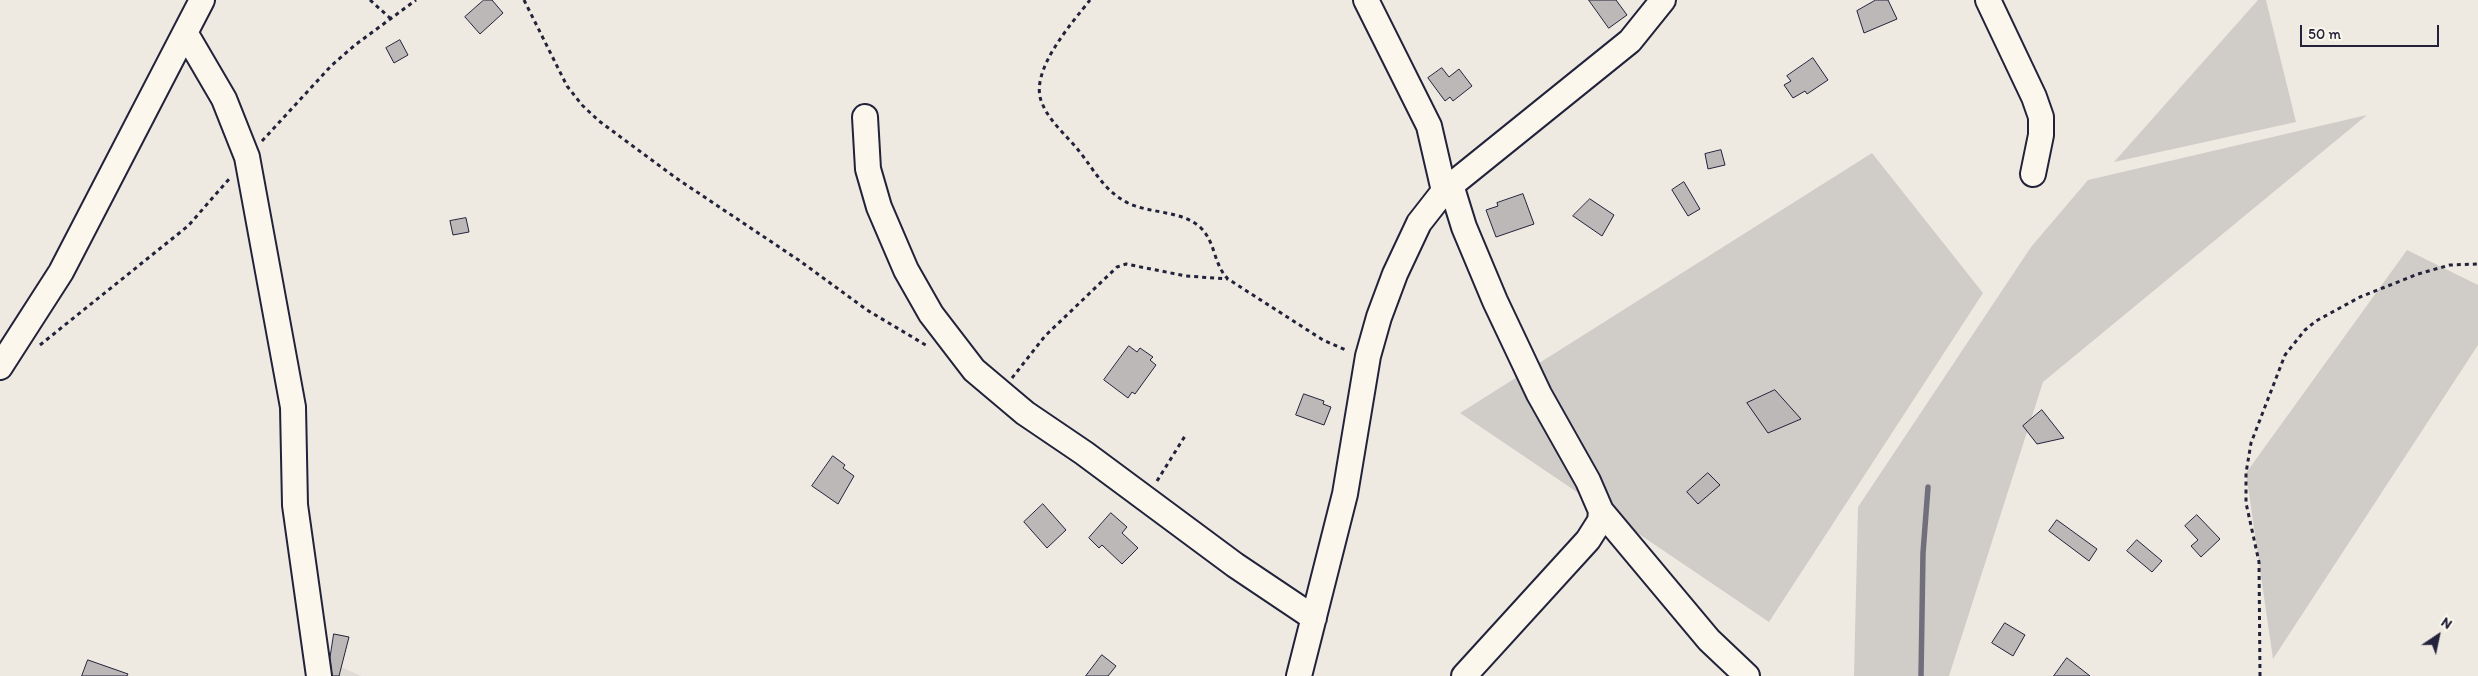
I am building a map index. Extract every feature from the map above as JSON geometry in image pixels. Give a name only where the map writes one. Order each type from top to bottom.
[{"type":"street","points":[[0,367],[61,272],[202,0]]},
{"type":"street","points":[[1366,0],[1429,126],[1448,188],[1495,301],[1538,394],[1588,481],[1601,511],[1709,640],[1747,676]]},
{"type":"street","points":[[1299,676],[1345,494],[1368,356],[1379,317],[1407,246],[1419,223],[1448,188],[1630,41],[1663,0]]},
{"type":"street","points":[[1988,0],[2034,97],[2041,117],[2041,134],[2033,174]]},
{"type":"street","points":[[186,34],[224,99],[247,157],[293,407],[295,505],[319,676]]},
{"type":"street","points":[[865,117],[868,169],[879,207],[906,270],[931,314],[974,370],[1000,394],[1235,565],[1314,618]]},
{"type":"street","points":[[1464,676],[1588,540],[1600,522],[1601,511]]},
{"type":"path","points":[[370,0],[390,18]]},
{"type":"path","points":[[36,348],[188,226],[247,157],[320,77],[355,45],[416,0]]},
{"type":"path","points":[[524,0],[567,86],[582,105],[599,120],[676,178],[800,261],[867,310],[935,350]]},
{"type":"path","points":[[1090,0],[1062,36],[1049,59],[1038,88],[1042,103],[1107,188],[1128,202],[1142,208],[1178,215],[1199,226],[1212,242],[1221,271],[1228,279],[1324,340],[1343,350],[1368,356]]},
{"type":"path","points":[[1000,394],[1045,336],[1117,267],[1126,264],[1186,276],[1228,279]]},
{"type":"path","points":[[2260,676],[2259,562],[2246,503],[2246,473],[2251,443],[2285,355],[2305,330],[2316,321],[2360,297],[2418,274],[2450,266],[2478,264]]},
{"type":"path","points":[[1146,499],[1185,436]]},
{"type":"shaded area","points":[[2258,0],[2266,0],[2296,122],[2114,162]]},
{"type":"shaded area","points":[[2367,115],[2043,382],[1949,676],[1854,676],[1858,507],[2031,247],[2088,180]]},
{"type":"shaded area","points":[[1872,153],[1983,293],[1769,622],[1460,413]]},
{"type":"shaded area","points":[[2407,250],[2478,285],[2478,345],[2273,659],[2246,473]]},
{"type":"shaded area","points":[[339,666],[361,676],[334,676]]},
{"type":"building","points":[[484,0],[492,0],[503,13],[480,34],[465,17]]},
{"type":"building","points":[[1589,0],[1616,0],[1627,15],[1609,28]]},
{"type":"building","points":[[1876,0],[1888,0],[1897,19],[1864,33],[1857,11]]},
{"type":"building","points":[[400,40],[408,55],[394,63],[386,48]]},
{"type":"building","points":[[1813,58],[1828,80],[1807,94],[1805,91],[1793,98],[1784,85],[1791,81],[1787,76]]},
{"type":"building","points":[[1442,68],[1449,77],[1459,69],[1472,86],[1453,101],[1450,97],[1445,101],[1428,78]]},
{"type":"building","points":[[1721,150],[1725,165],[1708,169],[1705,154]]},
{"type":"building","points":[[1684,182],[1700,209],[1688,216],[1672,190]]},
{"type":"building","points":[[1523,194],[1534,224],[1496,237],[1486,210],[1498,206],[1497,203]]},
{"type":"building","points":[[1590,199],[1614,215],[1602,236],[1573,216]]},
{"type":"building","points":[[466,218],[469,232],[453,235],[450,221]]},
{"type":"building","points":[[1129,346],[1137,352],[1140,348],[1153,357],[1150,360],[1156,365],[1135,394],[1132,392],[1128,398],[1104,380]]},
{"type":"building","points":[[1775,390],[1801,419],[1768,433],[1747,403]]},
{"type":"building","points":[[1304,394],[1324,401],[1323,404],[1331,407],[1324,425],[1296,415]]},
{"type":"building","points":[[2042,410],[2064,438],[2037,444],[2023,426]]},
{"type":"building","points":[[833,456],[845,465],[843,468],[854,476],[838,504],[812,486]]},
{"type":"building","points":[[1708,473],[1720,485],[1698,504],[1687,492]]},
{"type":"building","points":[[1043,504],[1066,530],[1047,548],[1024,522]]},
{"type":"building","points":[[1111,513],[1127,527],[1122,533],[1138,548],[1122,564],[1102,545],[1099,548],[1089,538]]},
{"type":"building","points":[[2197,515],[2220,539],[2201,557],[2191,546],[2198,540],[2185,526]]},
{"type":"building","points":[[2057,520],[2097,549],[2089,561],[2049,531]]},
{"type":"building","points":[[2137,540],[2162,561],[2152,572],[2127,551]]},
{"type":"building","points":[[2005,623],[2025,635],[2013,656],[1992,643]]},
{"type":"building","points":[[334,634],[349,637],[339,676],[332,676],[330,658]]},
{"type":"building","points":[[1102,655],[1116,666],[1108,676],[1086,676]]},
{"type":"building","points":[[2067,658],[2090,676],[2054,676]]},
{"type":"building","points":[[88,660],[128,674],[127,676],[82,676]]},
{"type":"waterway","points":[[1921,676],[1923,553],[1928,487]]}]
